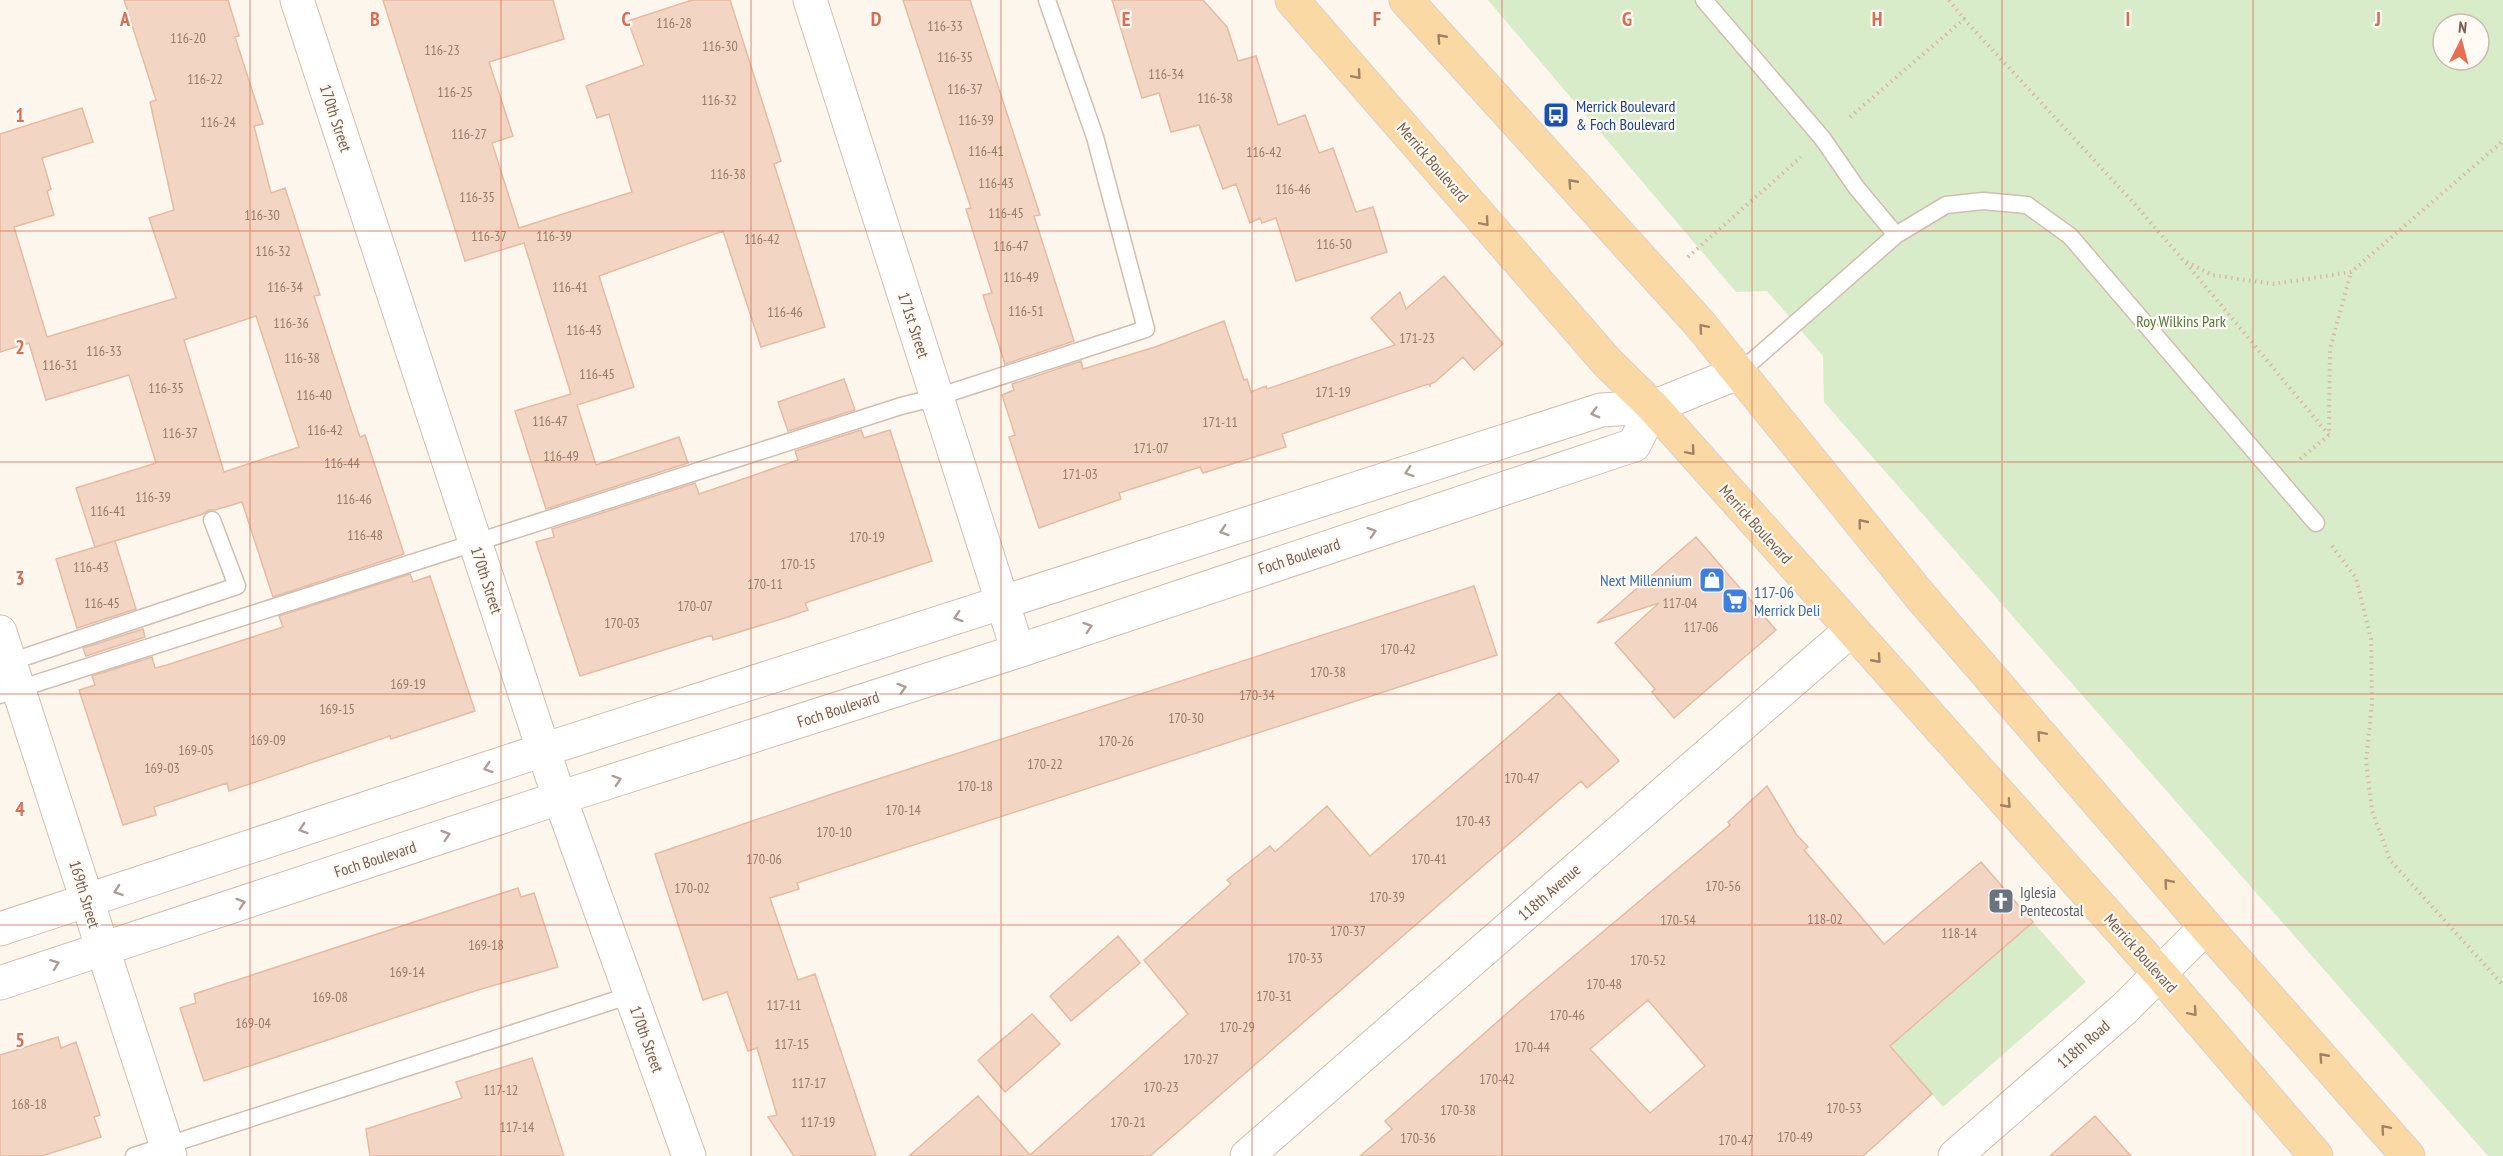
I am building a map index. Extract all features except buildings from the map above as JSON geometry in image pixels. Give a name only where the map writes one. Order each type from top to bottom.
[{"type":"main road","name":"Merrick Boulevard","points":[[1292,0],[1608,362],[1653,407],[2161,975],[2316,1156]]},
{"type":"main road","points":[[1406,0],[1691,314],[1921,597],[2206,927],[2408,1156]]},
{"type":"street","name":"170th Street","points":[[297,0],[543,750],[688,1156]]},
{"type":"street","name":"171st Street","points":[[810,0],[1018,651]]},
{"type":"street","points":[[0,929],[543,750],[1601,410],[1653,407],[1740,372]]},
{"type":"street","name":"Foch Boulevard","points":[[0,983],[561,798],[1018,651],[1634,445],[1653,407]]},
{"type":"street","name":"118th Avenue","points":[[1247,1156],[1851,630]]},
{"type":"street","name":"169th Street","points":[[0,632],[10,683],[77,865],[102,950],[168,1150]]},
{"type":"street","name":"118th Road","points":[[1954,1156],[2161,975],[2206,927]]},
{"type":"lane","points":[[10,683],[475,543],[1146,329],[1095,137],[1047,0]]},
{"type":"lane","points":[[1704,0],[1824,139],[1856,187],[1896,235]]},
{"type":"lane","points":[[1740,372],[1896,235],[1946,205],[1983,201],[2027,205],[2070,236],[2316,523]]},
{"type":"lane","points":[[10,683],[237,586],[212,520]]},
{"type":"lane","points":[[134,1156],[168,1150],[631,995]]},
{"type":"path","points":[[1949,0],[2131,200],[2329,435]]},
{"type":"path","points":[[1850,117],[1964,19]]},
{"type":"path","points":[[2183,260],[2212,275],[2274,284],[2351,272],[2503,141]]},
{"type":"path","points":[[1688,257],[1809,151]]},
{"type":"path","points":[[2278,478],[2329,435],[2330,349],[2351,272]]},
{"type":"path","points":[[2316,523],[2356,578],[2371,639],[2372,703],[2366,762],[2372,810],[2390,860],[2503,985]]},
{"type":"green space","name":"Roy Wilkins Park","points":[[1488,0],[2503,0],[2503,1156],[2488,1156],[1824,402],[1823,356],[1767,291],[1736,292]]},
{"type":"green space","points":[[2033,922],[2086,982],[1943,1107],[1872,1024],[1915,1025]]},
{"type":"place","name":"Merrick Boulevard & Foch Boulevard","points":[[1556,115]]},
{"type":"place","name":"Next Millennium","points":[[1712,580]]},
{"type":"place","name":"117-06 Merrick Deli","points":[[1735,601]]},
{"type":"place","name":"Iglesia Pentecostal","points":[[2001,901]]}]
